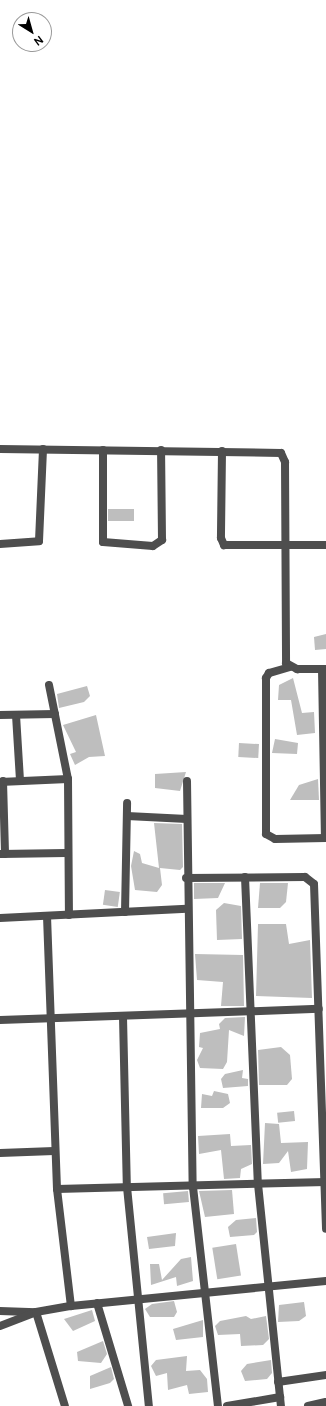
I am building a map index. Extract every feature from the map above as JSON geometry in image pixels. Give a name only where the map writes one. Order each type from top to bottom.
[{"type":"street","points":[[0,449],[275,452],[284,457],[285,656],[290,667]]},
{"type":"street","points":[[0,544],[39,541],[43,449]]},
{"type":"street","points":[[103,450],[103,542],[153,546],[162,540],[160,450]]},
{"type":"street","points":[[222,451],[221,542],[228,546],[326,545]]},
{"type":"street","points":[[290,667],[324,669],[326,838],[275,839],[266,834],[266,678],[276,670],[290,667]]},
{"type":"street","points":[[49,685],[68,779],[66,853],[69,915]]},
{"type":"street","points":[[0,715],[55,714]]},
{"type":"street","points":[[16,715],[20,781]]},
{"type":"street","points":[[66,853],[2,854],[2,781],[68,779]]},
{"type":"street","points":[[187,781],[186,878],[193,1187],[218,1406]]},
{"type":"street","points":[[125,912],[128,803]]},
{"type":"street","points":[[127,816],[186,819]]},
{"type":"street","points":[[186,878],[311,880],[319,1009],[326,1229]]},
{"type":"street","points":[[245,878],[249,1014],[258,1184],[266,1287],[281,1406]]},
{"type":"street","points":[[0,918],[187,908]]},
{"type":"street","points":[[46,916],[48,1019],[54,1151],[71,1306]]},
{"type":"street","points":[[0,1020],[189,1014],[249,1014],[319,1009]]},
{"type":"street","points":[[123,1017],[127,1187],[149,1406]]},
{"type":"street","points":[[0,1153],[54,1151]]},
{"type":"street","points":[[57,1189],[193,1187],[324,1182]]},
{"type":"street","points":[[0,1311],[36,1312],[71,1306],[204,1292],[326,1282]]},
{"type":"street","points":[[98,1303],[128,1406]]},
{"type":"street","points":[[0,1326],[36,1312]]},
{"type":"street","points":[[36,1312],[65,1406]]},
{"type":"street","points":[[278,1382],[326,1375]]},
{"type":"street","points":[[227,1406],[280,1397]]},
{"type":"street","points":[[312,1406],[326,1402]]},
{"type":"building","points":[[108,509],[134,509],[134,521],[108,521]]},
{"type":"building","points":[[326,634],[326,649],[315,650],[314,637]]},
{"type":"building","points":[[293,678],[302,713],[314,712],[315,733],[297,735],[291,700],[278,700],[279,685]]},
{"type":"building","points":[[87,686],[90,696],[84,702],[59,708],[57,694]]},
{"type":"building","points":[[96,715],[105,756],[89,757],[75,765],[70,754],[76,752],[63,725]]},
{"type":"building","points":[[275,739],[298,743],[297,754],[272,753]]},
{"type":"building","points":[[239,743],[259,744],[258,758],[238,757]]},
{"type":"building","points":[[186,772],[180,791],[155,788],[155,774]]},
{"type":"building","points":[[318,779],[319,800],[290,800],[299,785]]},
{"type":"building","points":[[154,823],[182,824],[183,867],[180,870],[160,868],[162,885],[157,892],[135,890],[131,866],[134,851],[140,854],[142,863],[159,868]]},
{"type":"building","points":[[194,883],[225,883],[218,898],[194,899]]},
{"type":"building","points":[[260,883],[288,883],[286,902],[280,908],[258,908]]},
{"type":"building","points":[[105,890],[120,892],[118,907],[103,905]]},
{"type":"building","points":[[224,903],[241,906],[242,939],[217,940],[216,910]]},
{"type":"building","points":[[258,924],[286,924],[289,944],[310,940],[312,998],[256,996]]},
{"type":"building","points":[[195,954],[243,955],[244,1006],[221,1006],[223,982],[197,980]]},
{"type":"building","points":[[245,1017],[244,1036],[229,1030],[227,1062],[223,1069],[200,1068],[197,1060],[203,1048],[199,1047],[200,1033],[220,1029],[219,1024],[225,1018]]},
{"type":"building","points":[[281,1047],[290,1055],[292,1079],[287,1085],[259,1085],[258,1050]]},
{"type":"building","points":[[243,1070],[242,1078],[248,1079],[248,1086],[223,1088],[221,1079],[225,1074]]},
{"type":"building","points":[[214,1091],[228,1094],[230,1103],[223,1108],[201,1108],[202,1094],[212,1096]]},
{"type":"building","points":[[294,1111],[295,1121],[278,1123],[277,1113]]},
{"type":"building","points":[[265,1123],[279,1124],[281,1143],[308,1142],[307,1169],[291,1172],[288,1151],[279,1163],[263,1164]]},
{"type":"building","points":[[230,1134],[231,1146],[251,1145],[252,1164],[241,1169],[240,1178],[224,1179],[221,1150],[199,1154],[198,1136]]},
{"type":"building","points":[[232,1190],[234,1214],[205,1217],[199,1191]]},
{"type":"building","points":[[188,1191],[189,1202],[164,1204],[163,1193]]},
{"type":"building","points":[[256,1218],[257,1232],[254,1235],[230,1237],[228,1227],[236,1220]]},
{"type":"building","points":[[176,1233],[175,1246],[149,1249],[147,1237]]},
{"type":"building","points":[[236,1244],[241,1276],[217,1279],[212,1248]]},
{"type":"building","points":[[191,1257],[193,1281],[177,1286],[176,1277],[151,1285],[150,1264],[159,1264],[162,1280],[181,1259]]},
{"type":"building","points":[[174,1301],[177,1312],[174,1317],[150,1317],[145,1309],[152,1304]]},
{"type":"building","points":[[304,1302],[306,1316],[299,1321],[278,1322],[279,1305]]},
{"type":"building","points":[[92,1310],[95,1321],[73,1331],[64,1319]]},
{"type":"building","points":[[246,1316],[251,1319],[266,1316],[269,1339],[263,1345],[241,1346],[240,1334],[218,1335],[215,1326],[220,1321]]},
{"type":"building","points":[[203,1320],[203,1337],[176,1340],[173,1329]]},
{"type":"building","points":[[103,1341],[107,1354],[101,1363],[78,1361],[77,1352]]},
{"type":"building","points":[[187,1356],[186,1371],[200,1370],[207,1379],[208,1392],[189,1394],[187,1385],[168,1390],[167,1373],[156,1376],[151,1366],[156,1360]]},
{"type":"building","points":[[271,1360],[272,1373],[267,1379],[245,1381],[241,1371],[247,1364]]},
{"type":"building","points":[[111,1367],[114,1379],[110,1383],[90,1389],[90,1376]]}]
